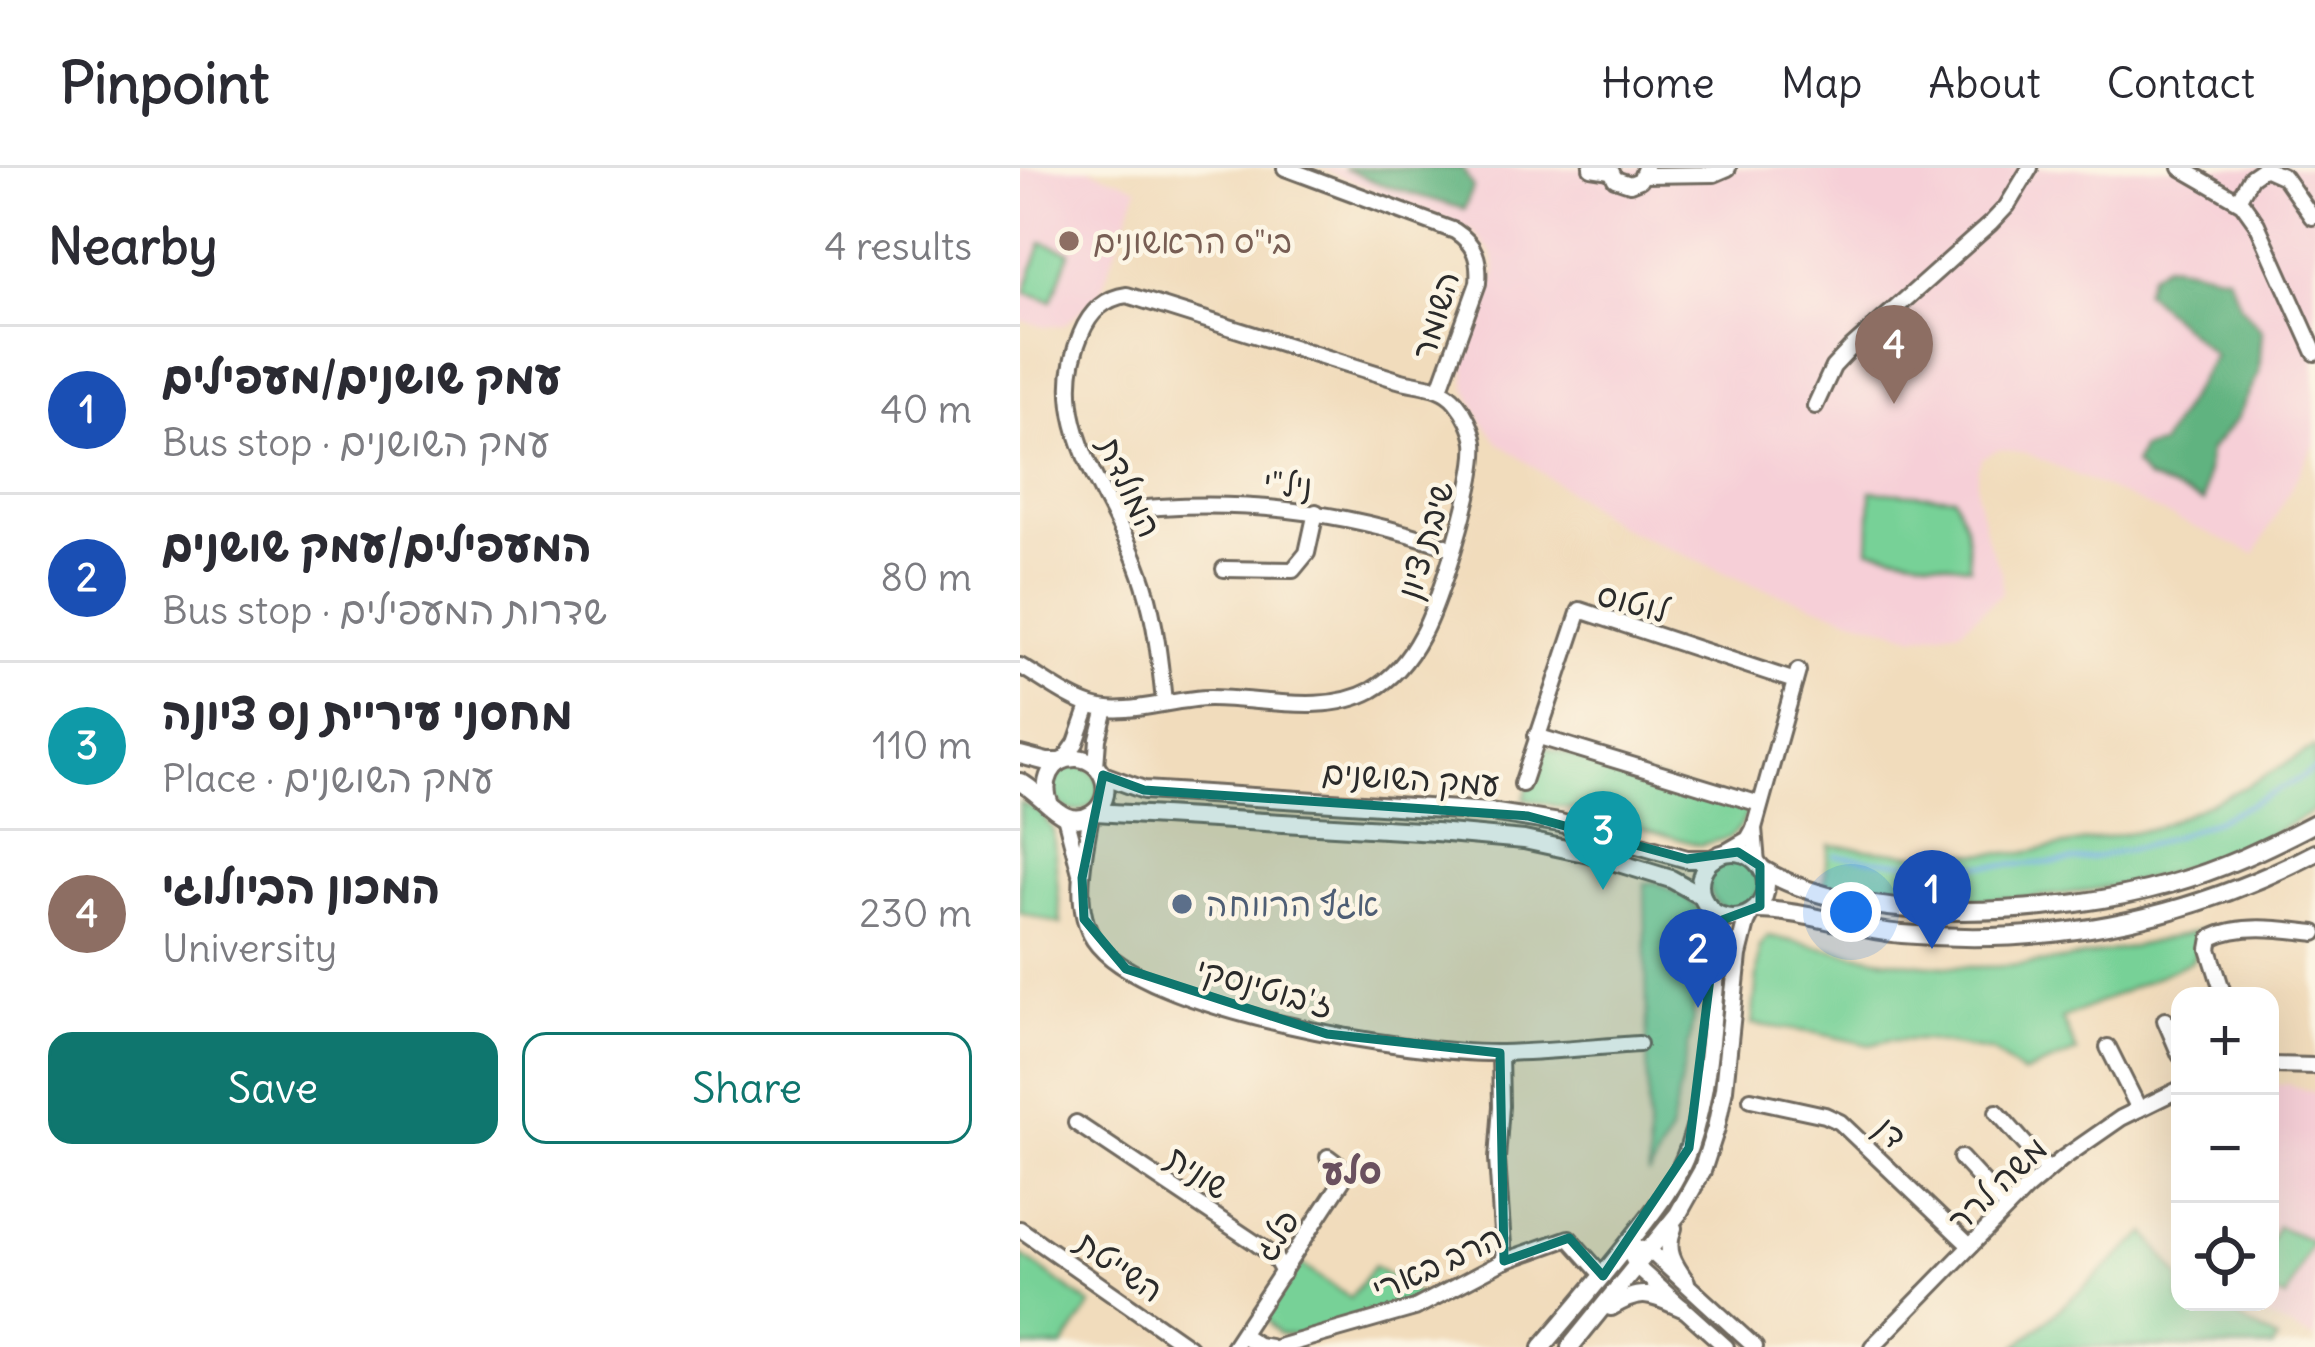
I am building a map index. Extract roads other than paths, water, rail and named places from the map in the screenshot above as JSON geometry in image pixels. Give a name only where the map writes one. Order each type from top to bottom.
[{"type":"street","name":"השומר","points":[[1286,168],[1455,231],[1472,246],[1478,283],[1440,388]]},
{"type":"street","points":[[1591,168],[1610,170],[1624,184],[1635,183],[1644,172],[1714,174],[1728,168]]},
{"type":"street","points":[[1815,406],[1834,368],[1850,349],[1991,224],[2030,168]]},
{"type":"street","points":[[2181,168],[2238,200],[2257,224],[2315,353]]},
{"type":"street","points":[[2238,200],[2255,171],[2264,168],[2284,177],[2312,217]]},
{"type":"street","name":"המולדת","points":[[1164,702],[1157,633],[1142,576],[1079,443],[1069,405],[1071,362],[1094,311],[1104,302],[1127,295],[1142,298],[1398,380],[1440,388]]},
{"type":"street","name":"שיבת ציון","points":[[1089,706],[1124,709],[1211,698],[1338,701],[1359,696],[1394,674],[1433,613],[1471,484],[1474,442],[1454,399],[1440,388]]},
{"type":"street","name":"ניל\"י","points":[[1113,512],[1268,506],[1374,524],[1452,548]]},
{"type":"street","points":[[1224,569],[1293,570],[1306,553],[1316,512]]},
{"type":"street","name":"לוטוס","points":[[1522,784],[1580,610],[1797,676],[1760,805]]},
{"type":"street","points":[[1020,666],[1089,706],[1076,743],[1046,782],[1046,796],[1058,811]]},
{"type":"street","points":[[1020,782],[1058,811],[1078,818],[1093,813],[1105,797],[1098,739],[1106,709]]},
{"type":"street","points":[[1536,736],[1760,805],[1748,839],[1719,856],[1702,876],[1718,946],[1710,1039],[1689,1148],[1674,1183],[1542,1347]]},
{"type":"street","points":[[1020,755],[1047,762],[1081,759],[1100,770]]},
{"type":"street","name":"עמק השושנים","points":[[1100,770],[1144,790],[1528,816],[1688,859],[1719,856]]},
{"type":"street","name":"ז'בוטינסקי","points":[[1058,811],[1082,878]]},
{"type":"street","name":"עמק השושנים","points":[[1093,813],[1524,840],[1655,874],[1682,884],[1705,901]]},
{"type":"street","name":"ז'בוטינסקי","points":[[1093,813],[1082,878],[1084,919],[1093,938],[1116,962],[1151,981],[1211,1003],[1327,1034],[1381,1043],[1499,1053],[1640,1044]]},
{"type":"street","points":[[1719,856],[1742,854],[1794,886],[1858,902],[1943,910],[2049,907],[2130,894],[2189,878],[2315,823]]},
{"type":"street","points":[[1686,1282],[1674,1264],[1669,1238],[1702,1171],[1716,1128],[1738,955],[1743,932],[1766,891],[1754,828]]},
{"type":"street","points":[[1705,901],[1728,918],[1790,912],[1895,934],[1975,938],[2052,934],[2177,910],[2234,891],[2315,853]]},
{"type":"street","points":[[2221,987],[2209,950],[2211,938],[2234,930],[2315,933]]},
{"type":"street","points":[[2164,1020],[2171,1035]]},
{"type":"street","points":[[2108,1046],[2139,1109]]},
{"type":"street","points":[[1499,1053],[1497,1160],[1504,1261]]},
{"type":"street","points":[[2279,1065],[2315,1066]]},
{"type":"street","name":"משה לרר","points":[[1872,1347],[2048,1170],[2100,1131],[2171,1093]]},
{"type":"street","name":"דן","points":[[1751,1099],[1825,1115],[1840,1123],[1970,1246]]},
{"type":"street","points":[[1997,1112],[2048,1170]]},
{"type":"street","name":"שונית","points":[[1076,1123],[1274,1256],[1283,1273]]},
{"type":"street","name":"פלג","points":[[1238,1341],[1348,1172],[1328,1157]]},
{"type":"street","points":[[1961,1158],[2008,1208]]},
{"type":"street","points":[[1570,1347],[1682,1209]]},
{"type":"street","name":"השייטת","points":[[1020,1229],[1190,1347]]},
{"type":"street","name":"הרב בארי","points":[[1238,1341],[1274,1347],[1415,1308],[1504,1261],[1569,1238],[1603,1276]]},
{"type":"street","points":[[1627,1246],[1649,1250],[1755,1347]]},
{"type":"street","points":[[1627,1246],[1637,1267],[1726,1347]]},
{"type":"street","points":[[1595,1318],[1639,1293],[1682,1308]]},
{"type":"waterway","points":[[1835,855],[1982,866],[2094,857],[2201,826],[2315,770]]},
{"type":"place","name":"בי\"ס הראשונים","points":[[1069,241]]},
{"type":"place","name":"המכון הביולוגי","points":[[1894,404]]},
{"type":"place","name":"מחסני עיריית נס ציונה","points":[[1603,890]]},
{"type":"place","name":"אגף הרווחה","points":[[1182,904]]},
{"type":"place","name":"עמק שושנים/מעפילים","points":[[1932,949]]},
{"type":"place","name":"המעפילים/עמק שושנים","points":[[1698,1008]]},
{"type":"district","name":"סלע","points":[[1352,1171]]}]
